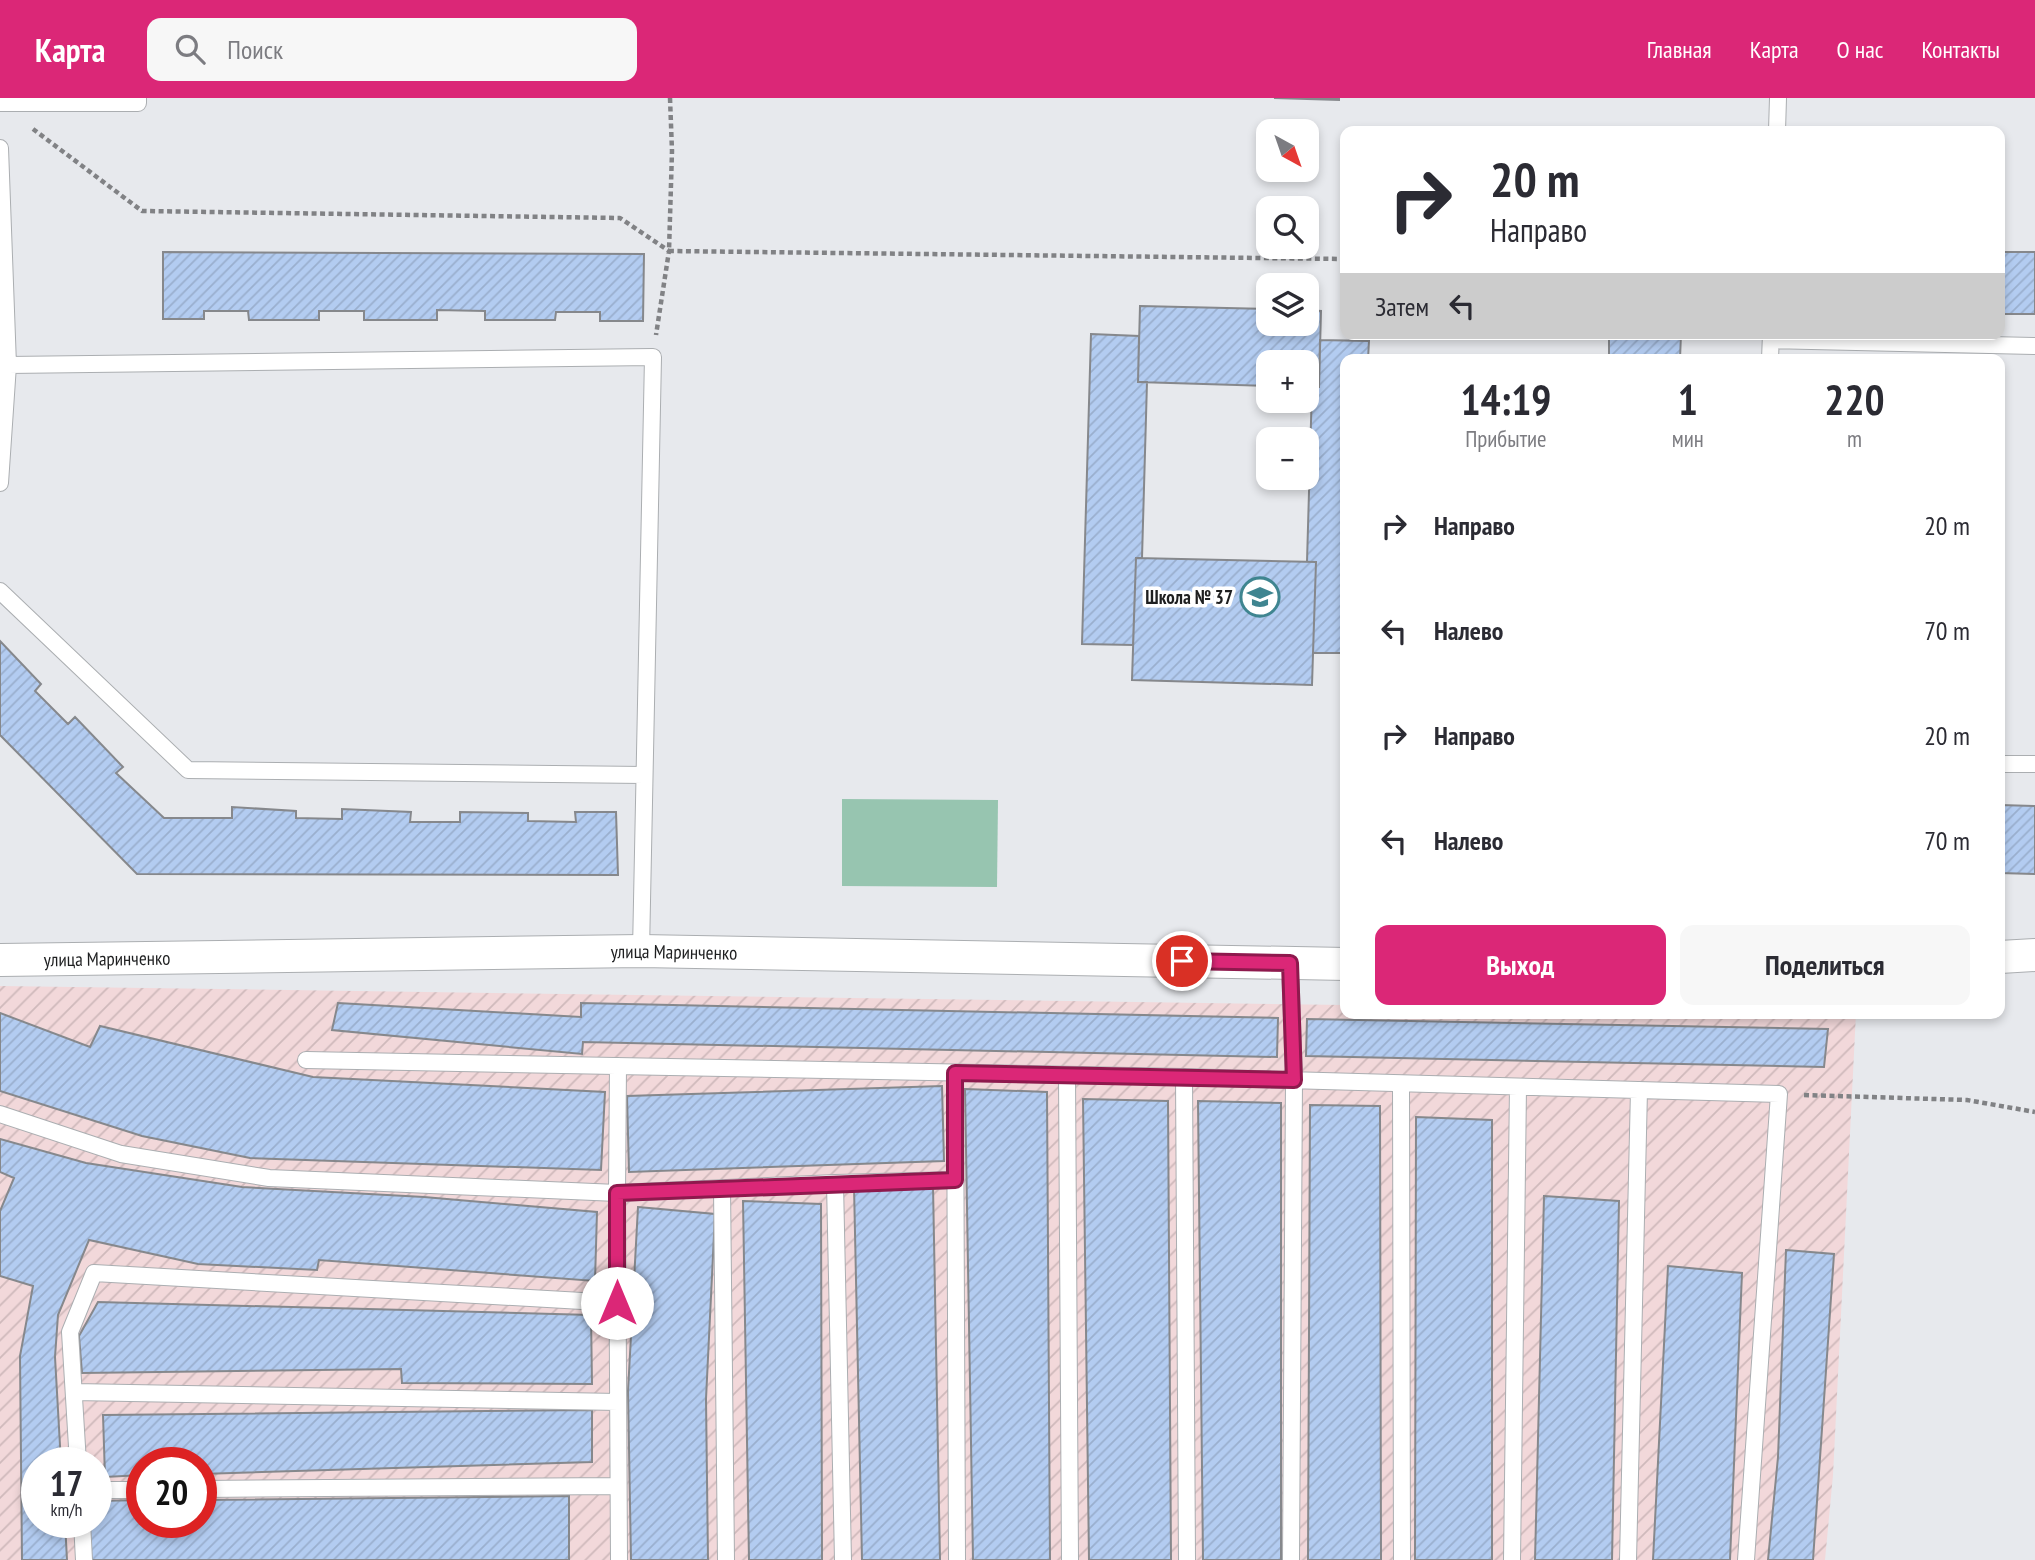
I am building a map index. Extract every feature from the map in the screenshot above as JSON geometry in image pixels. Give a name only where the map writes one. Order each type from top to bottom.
[{"type":"street","name":"улица Маринченко","points":[[0,960],[641,951],[1340,964]]},
{"type":"street","points":[[2005,957],[2035,955]]},
{"type":"lane","points":[[0,103],[138,103],[138,98]]},
{"type":"lane","points":[[1777,126],[1778,98]]},
{"type":"lane","points":[[0,148],[8,365],[0,483]]},
{"type":"lane","points":[[1859,340],[2035,346]]},
{"type":"lane","points":[[8,365],[653,357],[641,951]]},
{"type":"lane","points":[[0,591],[188,770],[644,775]]},
{"type":"lane","points":[[2005,764],[2035,764]]},
{"type":"lane","points":[[1290,963],[1294,1080],[1291,1560]]},
{"type":"lane","points":[[306,1060],[1184,1077],[1779,1094],[1746,1560]]},
{"type":"lane","points":[[618,1066],[619,1560]]},
{"type":"lane","points":[[955,1073],[957,1560]]},
{"type":"lane","points":[[1067,1075],[1070,1560]]},
{"type":"lane","points":[[1184,1077],[1188,1560]]},
{"type":"lane","points":[[1401,1084],[1402,1560]]},
{"type":"lane","points":[[1512,1560],[1518,1087]]},
{"type":"lane","points":[[1628,1560],[1639,1090]]},
{"type":"lane","points":[[0,1114],[121,1154],[269,1178],[617,1193],[955,1180]]},
{"type":"lane","points":[[835,1183],[843,1560]]},
{"type":"lane","points":[[722,1188],[726,1560]]},
{"type":"lane","points":[[77,1447],[70,1332],[94,1273],[617,1303]]},
{"type":"lane","points":[[74,1392],[618,1402]]},
{"type":"lane","points":[[217,1489],[618,1486]]},
{"type":"lane","points":[[83,1538],[84,1560]]},
{"type":"path","points":[[653,357],[669,251],[672,151],[670,98]]},
{"type":"path","points":[[33,129],[142,211],[620,218],[669,251],[1340,259]]},
{"type":"path","points":[[1779,1094],[1967,1100],[2035,1112]]},
{"type":"shaded area","points":[[0,986],[1340,1005],[1340,1019],[1856,1019],[1833,1475],[1825,1560],[0,1560]]},
{"type":"green space","points":[[842,799],[998,800],[997,887],[842,886]]},
{"type":"building","points":[[1274,98],[1339,98],[1339,100]]},
{"type":"building","points":[[163,252],[644,254],[643,321],[600,321],[600,312],[556,312],[555,320],[485,320],[485,311],[437,310],[437,320],[364,320],[364,311],[319,311],[319,320],[249,320],[248,311],[204,311],[204,319],[163,319]]},
{"type":"building","points":[[2005,252],[2035,252],[2035,314],[2005,314]]},
{"type":"building","points":[[1140,306],[1256,309],[1256,336],[1319,336],[1321,311],[1319,387],[1319,350],[1256,350],[1256,386],[1138,382]]},
{"type":"building","points":[[1091,334],[1139,336],[1138,382],[1147,382],[1142,558],[1136,558],[1133,645],[1082,644]]},
{"type":"building","points":[[1320,340],[1369,341],[1368,354],[1340,354],[1340,653],[1313,653],[1316,562],[1307,562],[1309,490],[1319,490],[1319,427],[1311,427],[1311,413],[1319,413]]},
{"type":"building","points":[[1609,340],[1681,340],[1680,354],[1609,354]]},
{"type":"building","points":[[1136,558],[1316,562],[1312,685],[1132,680]]},
{"type":"building","points":[[0,641],[41,684],[35,691],[68,724],[75,717],[123,767],[116,773],[164,818],[232,818],[232,807],[296,811],[296,818],[342,819],[342,809],[411,812],[410,822],[460,822],[460,812],[528,813],[528,821],[576,822],[575,812],[616,812],[618,875],[137,874],[0,735]]},
{"type":"building","points":[[2005,805],[2035,806],[2035,874],[2005,873]]},
{"type":"building","points":[[338,1003],[581,1017],[581,1003],[1278,1018],[1277,1057],[583,1042],[582,1054],[332,1030]]},
{"type":"building","points":[[0,1013],[90,1047],[100,1026],[313,1077],[605,1092],[601,1170],[250,1158],[142,1136],[0,1091]]},
{"type":"building","points":[[1307,1019],[1828,1029],[1824,1067],[1306,1056]]},
{"type":"building","points":[[942,1086],[944,1161],[629,1172],[627,1096]]},
{"type":"building","points":[[965,1089],[1047,1092],[1050,1560],[973,1560]]},
{"type":"building","points":[[1083,1099],[1168,1101],[1171,1560],[1089,1560]]},
{"type":"building","points":[[1198,1101],[1281,1103],[1281,1560],[1203,1560]]},
{"type":"building","points":[[1310,1105],[1380,1106],[1381,1560],[1308,1560]]},
{"type":"building","points":[[1416,1117],[1492,1120],[1492,1560],[1415,1560]]},
{"type":"building","points":[[0,1139],[86,1163],[242,1187],[424,1197],[597,1212],[595,1281],[319,1260],[317,1270],[198,1264],[89,1240],[58,1315],[55,1357],[60,1447],[21,1447],[21,1458],[20,1356],[33,1286],[0,1276],[0,1211],[14,1178],[0,1172]]},
{"type":"building","points":[[854,1186],[933,1186],[940,1560],[862,1560]]},
{"type":"building","points":[[1544,1196],[1619,1201],[1612,1560],[1535,1560]]},
{"type":"building","points":[[743,1201],[821,1204],[822,1560],[749,1560]]},
{"type":"building","points":[[638,1207],[715,1214],[706,1399],[708,1560],[631,1560],[628,1391]]},
{"type":"building","points":[[1786,1250],[1834,1254],[1813,1560],[1768,1560],[1778,1457]]},
{"type":"building","points":[[1668,1266],[1742,1273],[1730,1560],[1653,1560]]},
{"type":"building","points":[[98,1302],[591,1315],[592,1384],[402,1383],[401,1369],[82,1373],[79,1336]]},
{"type":"building","points":[[592,1410],[592,1462],[217,1474],[217,1447],[126,1447],[126,1476],[112,1477],[112,1447],[104,1447],[103,1415]]},
{"type":"building","points":[[569,1496],[569,1560],[90,1560],[90,1538],[112,1538],[112,1501],[126,1500],[126,1538],[217,1538],[217,1500]]},
{"type":"building","points":[[22,1538],[66,1538],[67,1560],[22,1560]]},
{"type":"place","name":"Школа № 37","points":[[1260,597]]},
{"type":"route","points":[[617,1303],[617,1193],[955,1180],[955,1073],[1294,1080],[1290,963],[1182,961]]}]
